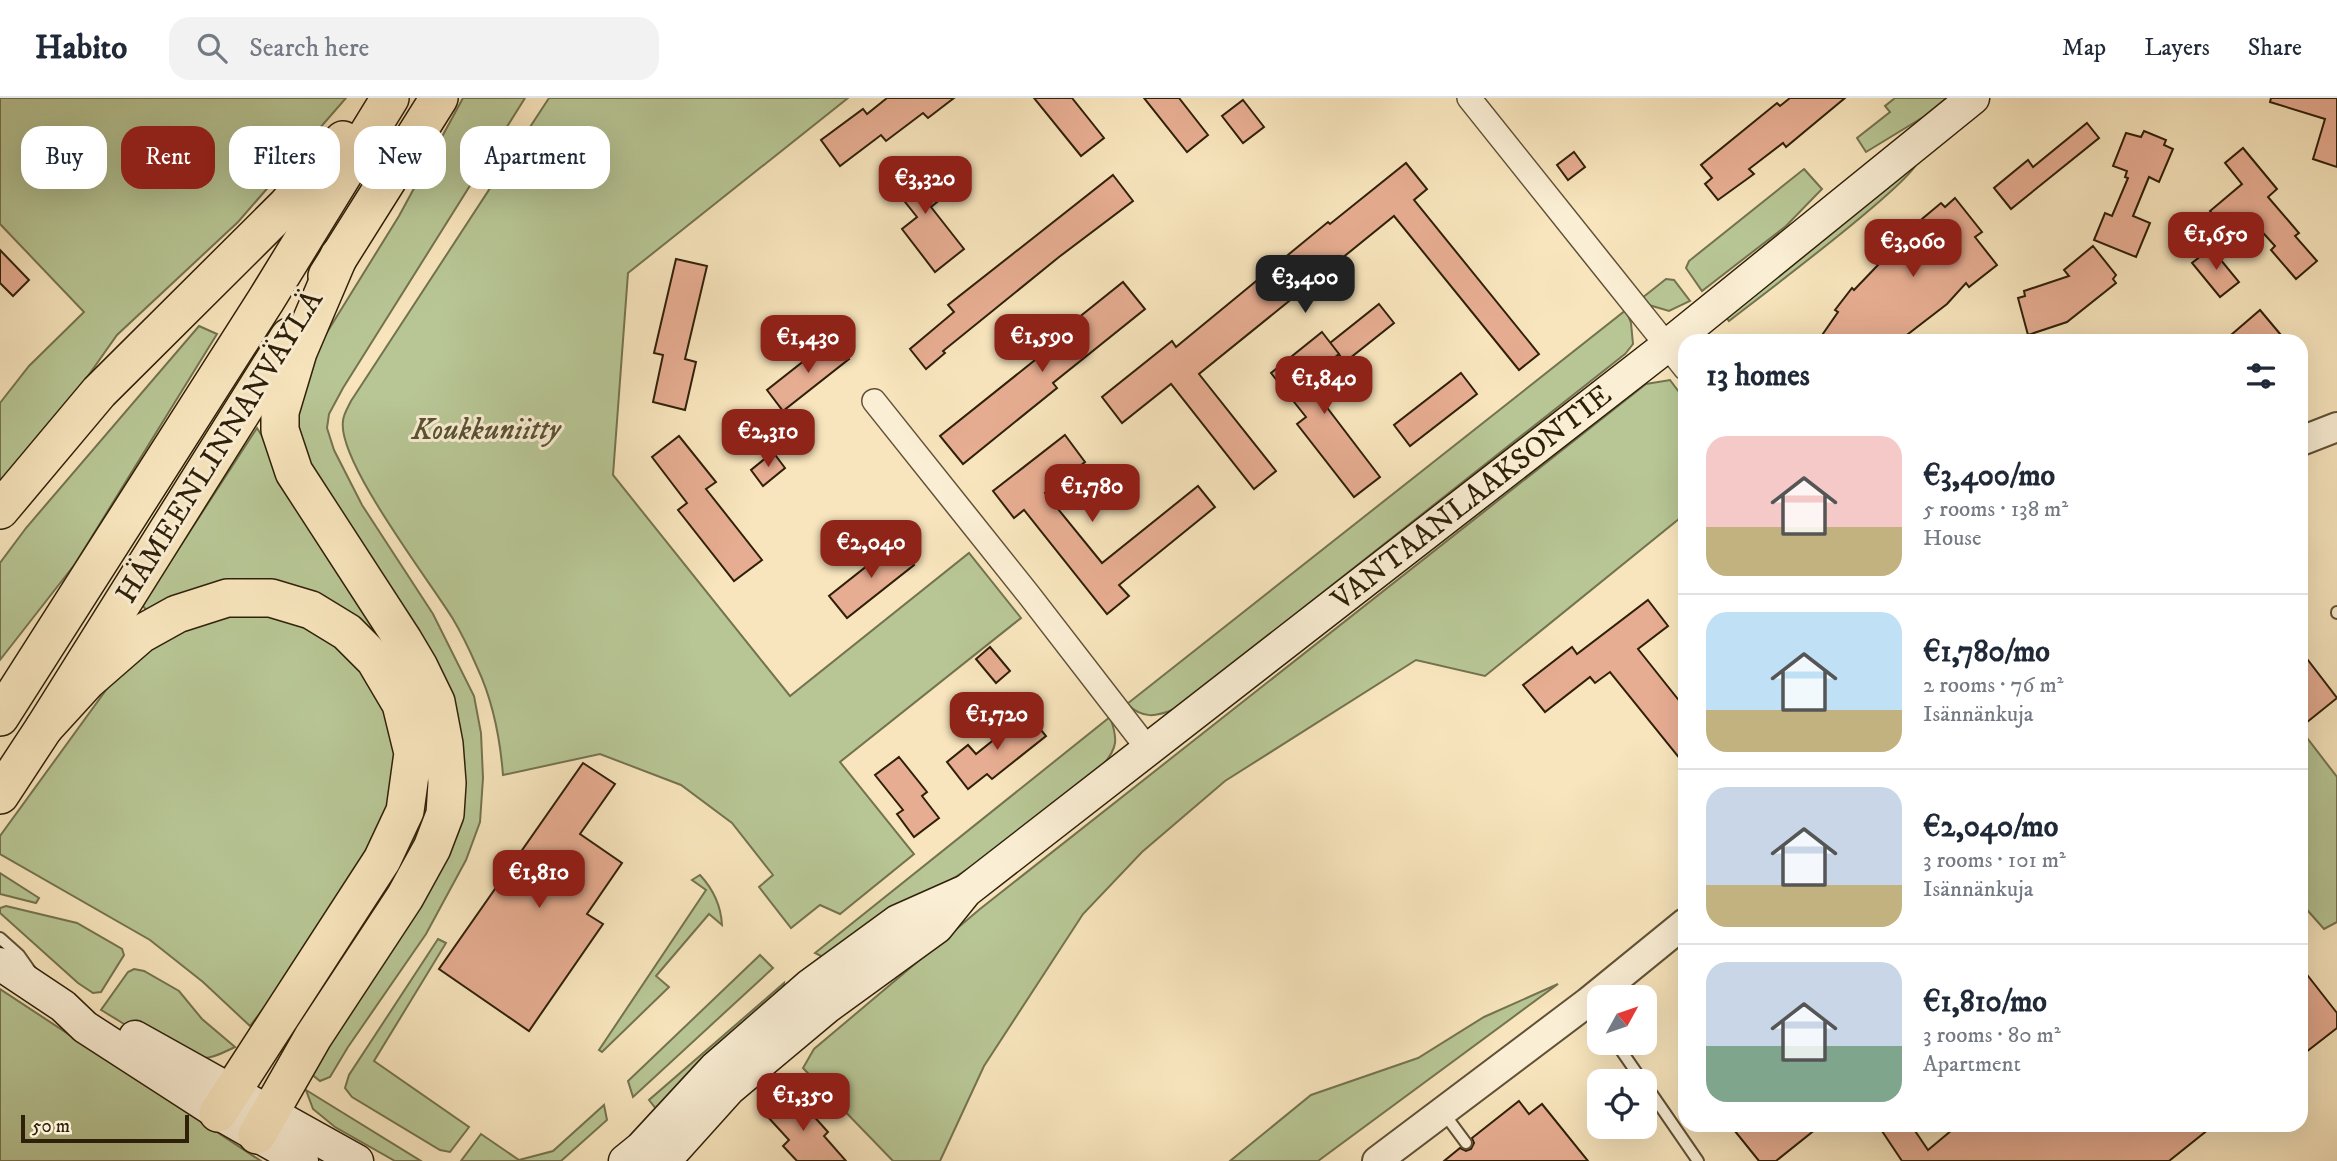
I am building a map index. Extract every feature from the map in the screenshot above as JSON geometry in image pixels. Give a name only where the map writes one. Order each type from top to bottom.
[{"type":"highway","points":[[0,510],[99,392],[286,206],[377,98]]},
{"type":"highway","name":"HÄMEENLINNANVÄYLÄ","points":[[0,717],[266,300],[390,98]]},
{"type":"highway","name":"HÄMEENLINNANVÄYLÄ","points":[[0,795],[439,98]]},
{"type":"highway","points":[[264,1124],[313,1037],[405,897],[432,848],[445,814],[447,783],[444,744],[436,702],[403,640],[294,472],[280,430],[280,412],[298,352],[339,256]]},
{"type":"highway","points":[[44,728],[87,681],[141,634],[177,614],[227,598],[271,598],[311,610],[347,632],[375,660],[401,704],[413,754],[405,811],[382,860],[226,1101]]},
{"type":"main road","name":"VANTAANLAAKSONTIE","points":[[1702,334],[1973,98]]},
{"type":"main road","name":"VANTAANLAAKSONTIE","points":[[625,1161],[641,1148],[715,1068],[809,986],[898,921],[965,891],[1149,749],[1676,357]]},
{"type":"main road","name":"VANTAANLAAKSONTIE","points":[[661,1161],[729,1089],[827,1007],[937,927],[965,891]]},
{"type":"main road","points":[[0,964],[55,1000],[94,1014],[264,1124],[356,1161]]},
{"type":"main road","points":[[264,1124],[302,1161]]},
{"type":"street","points":[[1469,98],[1676,357]]},
{"type":"street","points":[[874,401],[1030,595],[1149,749]]},
{"type":"street","points":[[2308,438],[2337,427]]},
{"type":"street","points":[[1620,985],[1678,930]]},
{"type":"street","points":[[1377,1161],[1443,1112],[1587,1015]]},
{"type":"lane","points":[[0,938],[19,955],[55,1000]]},
{"type":"lane","points":[[1657,1102],[1698,1161]]},
{"type":"lane","points":[[1443,1112],[1466,1143]]},
{"type":"green space","points":[[0,98],[346,98],[322,126],[229,126],[229,189],[267,189],[238,222],[117,335],[76,393],[0,487],[0,403],[29,366],[84,312],[0,224]]},
{"type":"green space","points":[[463,98],[525,98],[507,126],[460,126],[460,189],[468,189],[343,388],[329,414],[327,428],[334,450],[362,505],[433,614],[474,696],[481,733],[483,778],[480,822],[466,860],[426,934],[330,1077],[320,1081],[310,1073],[459,784],[295,433],[303,371],[414,189],[446,189],[446,129]]},
{"type":"green space","name":"Koukkuniitty","points":[[549,98],[848,98],[628,273],[613,475],[790,696],[969,553],[1021,618],[840,762],[914,854],[840,914],[820,905],[791,928],[759,887],[773,875],[732,823],[681,785],[600,754],[503,775],[498,733],[491,706],[469,649],[453,619],[387,520],[354,463],[345,439],[343,419],[346,411],[490,189],[610,189],[610,126],[531,126]]},
{"type":"green space","points":[[1895,98],[1947,98],[1925,116],[1866,152],[1857,138],[1890,112],[1885,106]]},
{"type":"green space","points":[[1918,161],[1890,192],[1863,215],[1729,321],[1725,316]]},
{"type":"green space","points":[[1804,169],[1822,189],[1786,226],[1702,291],[1686,268],[1689,261]]},
{"type":"green space","points":[[1666,279],[1674,280],[1690,301],[1669,311],[1649,305],[1642,298]]},
{"type":"green space","points":[[1626,310],[1631,323],[1633,344],[1625,354],[1175,709],[1150,715],[1138,712],[1127,704]]},
{"type":"green space","points":[[199,326],[217,334],[75,564],[0,660],[0,563],[26,528]]},
{"type":"green space","points":[[1670,380],[1678,391],[1678,520],[1485,676],[1416,660],[1225,781],[1142,852],[1083,914],[984,1066],[940,1161],[893,1161],[803,1068],[814,1049],[980,909],[1646,384]]},
{"type":"green space","points":[[257,428],[382,627],[431,718],[427,826],[288,1055],[277,1048],[421,779],[346,616],[148,612],[142,605]]},
{"type":"green space","points":[[240,610],[320,628],[380,687],[399,766],[380,835],[276,992],[250,1026],[203,982],[150,940],[0,854],[0,836],[122,668],[157,639]]},
{"type":"green space","points":[[1110,717],[1115,743],[1102,766],[987,856],[840,954],[825,958],[815,953]]},
{"type":"green space","points":[[2308,739],[2337,777],[2337,922],[2324,929],[2308,911]]},
{"type":"green space","points":[[0,873],[39,898],[36,903],[0,894]]},
{"type":"green space","points":[[700,875],[716,898],[722,925],[709,914],[656,976],[669,987],[602,1052],[599,1050],[706,890],[692,880]]},
{"type":"green space","points":[[6,906],[77,923],[122,949],[124,955],[101,992],[93,993],[78,983],[0,913],[0,908]]},
{"type":"green space","points":[[438,939],[446,943],[374,1061],[469,1127],[450,1152],[440,1150],[352,1097],[345,1088],[349,1075]]},
{"type":"green space","points":[[760,955],[773,968],[633,1097],[628,1081]]},
{"type":"green space","points":[[134,969],[144,971],[179,991],[202,1019],[235,1047],[212,1057],[192,1057],[151,1040],[101,1010],[128,972]]},
{"type":"green space","points":[[784,983],[783,991],[657,1110],[649,1100]]},
{"type":"green space","points":[[1558,984],[1318,1161],[1230,1161],[1311,1095],[1418,1058],[1484,1017]]},
{"type":"green space","points":[[0,989],[261,1161],[0,1161]]},
{"type":"green space","points":[[306,1090],[421,1161],[395,1161],[335,1127],[313,1109]]},
{"type":"green space","points":[[604,1105],[607,1120],[561,1161],[461,1161],[481,1134],[519,1160],[553,1151]]},
{"type":"building","points":[[887,98],[954,98],[928,118],[923,113],[886,141],[881,135],[840,166],[821,140],[863,109],[867,114]]},
{"type":"building","points":[[1034,98],[1072,98],[1104,138],[1081,156]]},
{"type":"building","points":[[1144,98],[1179,98],[1208,135],[1187,152]]},
{"type":"building","points":[[1790,98],[1845,98],[1786,147],[1783,143],[1749,169],[1754,174],[1718,200],[1705,184],[1712,178],[1701,165],[1777,103],[1780,106]]},
{"type":"building","points":[[2271,98],[2337,98],[2337,167],[2313,159],[2325,119],[2270,102]]},
{"type":"building","points":[[1243,100],[1264,127],[1243,143],[1222,116]]},
{"type":"building","points":[[2087,123],[2099,138],[2011,209],[1994,188],[2028,160],[2033,167]]},
{"type":"building","points":[[2144,131],[2166,140],[2164,145],[2173,149],[2159,182],[2149,177],[2133,216],[2150,223],[2136,257],[2094,240],[2105,213],[2112,216],[2128,178],[2125,177],[2127,171],[2113,166],[2126,133],[2141,137]]},
{"type":"building","points":[[2243,148],[2277,189],[2268,197],[2299,233],[2295,236],[2317,261],[2296,279],[2271,250],[2275,246],[2247,215],[2227,231],[2210,211],[2242,184],[2225,163]]},
{"type":"building","points":[[1574,152],[1585,167],[1568,180],[1557,165]]},
{"type":"building","points":[[911,158],[942,198],[931,207],[964,249],[935,272],[902,229],[917,217],[886,178]]},
{"type":"building","points":[[1406,163],[1427,189],[1414,200],[1539,354],[1519,370],[1394,216],[1199,374],[1276,471],[1254,489],[1171,384],[1122,423],[1102,397],[1172,341],[1176,347],[1328,222],[1330,224]]},
{"type":"building","points":[[1113,175],[1133,201],[943,351],[945,353],[926,369],[910,349],[954,312],[948,305]]},
{"type":"building","points":[[1955,198],[1982,232],[1975,237],[1997,265],[1969,287],[1966,283],[1947,304],[1908,334],[1823,334],[1838,312],[1835,310],[1852,288],[1854,290],[1878,265],[1874,261],[1892,243],[1896,248],[1922,219],[1941,203],[1945,207]]},
{"type":"building","points":[[2093,246],[2116,275],[2113,279],[2116,283],[2067,322],[2028,334],[2018,298],[2025,296],[2024,291],[2069,276],[2064,270]]},
{"type":"building","points":[[2211,248],[2239,282],[2220,297],[2192,263]]},
{"type":"building","points":[[0,250],[29,280],[13,296],[0,283]]},
{"type":"building","points":[[676,259],[707,266],[685,359],[696,362],[685,410],[653,402],[663,355],[654,353]]},
{"type":"building","points":[[1123,282],[1145,309],[1053,383],[1057,388],[963,464],[940,436],[1050,348],[1047,343]]},
{"type":"building","points":[[1379,304],[1394,323],[1345,362],[1330,343]]},
{"type":"building","points":[[2260,310],[2280,334],[2232,334]]},
{"type":"building","points":[[1322,332],[1339,354],[1306,380],[1380,477],[1354,497],[1297,424],[1306,417],[1271,373]]},
{"type":"building","points":[[833,338],[849,359],[783,411],[767,390]]},
{"type":"building","points":[[1461,373],[1477,394],[1410,446],[1394,425]]},
{"type":"building","points":[[1065,435],[1085,462],[1045,493],[1102,563],[1198,486],[1215,507],[1119,585],[1129,596],[1107,614],[1024,510],[1014,518],[993,491]]},
{"type":"building","points":[[679,436],[716,482],[706,489],[762,560],[734,581],[678,510],[687,503],[652,457]]},
{"type":"building","points":[[773,452],[785,468],[763,486],[751,470]]},
{"type":"building","points":[[896,543],[914,565],[847,618],[829,596]]},
{"type":"building","points":[[1648,600],[1668,626],[1638,649],[1678,699],[1678,756],[1610,672],[1595,683],[1590,677],[1545,712],[1523,685],[1572,647],[1577,654]]},
{"type":"building","points":[[990,647],[1010,671],[996,683],[976,659]]},
{"type":"building","points":[[2308,660],[2337,698],[2308,721]]},
{"type":"building","points":[[1027,713],[1046,736],[992,779],[987,774],[968,789],[947,762],[968,745],[976,754]]},
{"type":"building","points":[[899,757],[927,792],[922,796],[939,818],[914,837],[897,814],[903,810],[875,775]]},
{"type":"building","points":[[583,763],[615,784],[580,834],[622,863],[587,914],[603,924],[529,1031],[439,969]]},
{"type":"building","points":[[2308,976],[2337,1013],[2337,1028],[2308,1051]]},
{"type":"building","points":[[793,1093],[828,1132],[824,1136],[846,1161],[797,1161],[783,1146],[789,1140],[767,1116]]},
{"type":"building","points":[[1519,1101],[1529,1114],[1542,1104],[1588,1161],[1444,1161],[1460,1148],[1466,1151],[1471,1149],[1474,1143],[1472,1138]]},
{"type":"building","points":[[1736,1132],[1812,1132],[1776,1161],[1759,1161]]},
{"type":"building","points":[[1883,1132],[1916,1132],[1928,1150],[1950,1132],[2205,1132],[2169,1161],[1902,1161]]}]
